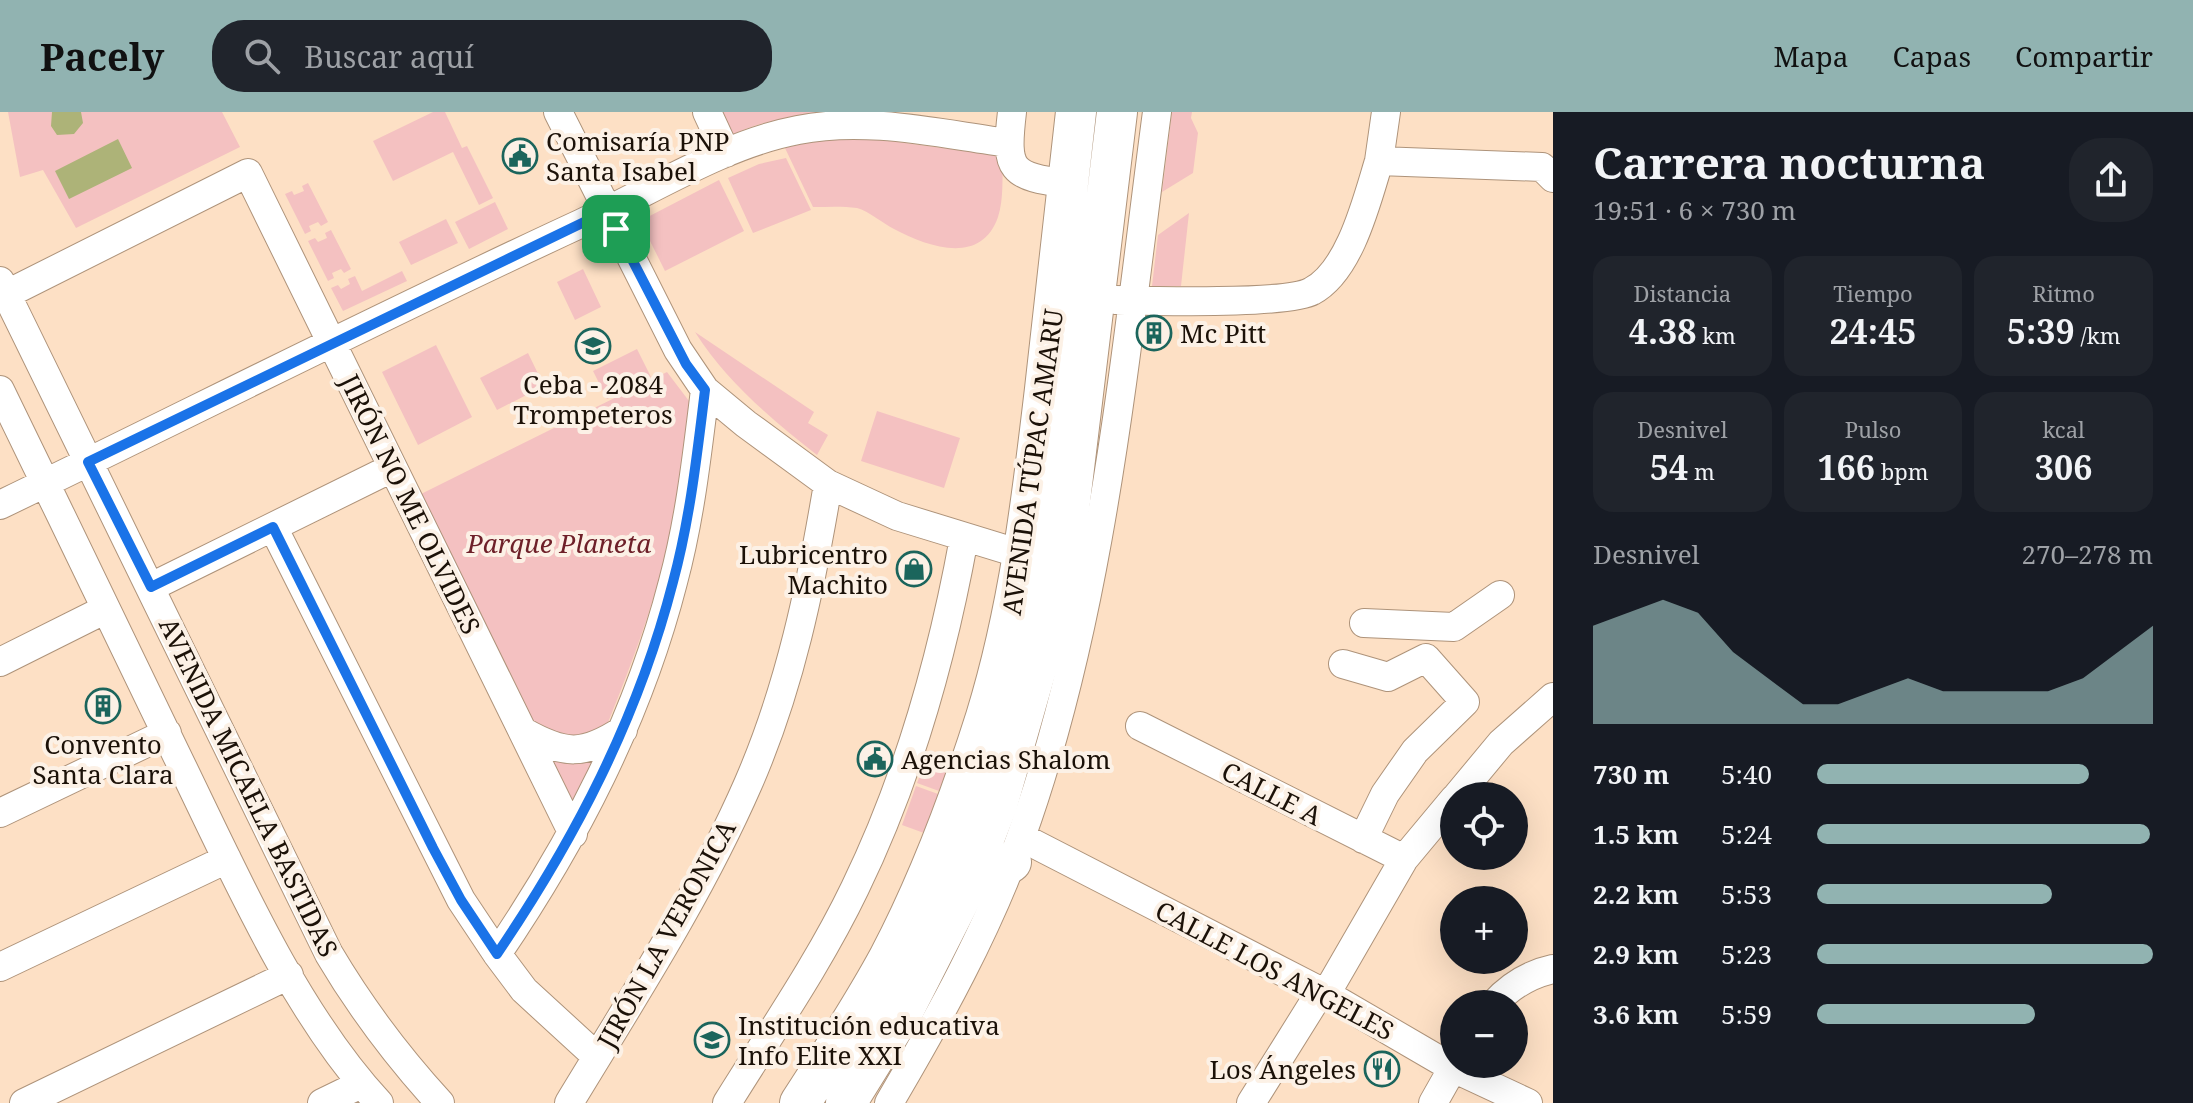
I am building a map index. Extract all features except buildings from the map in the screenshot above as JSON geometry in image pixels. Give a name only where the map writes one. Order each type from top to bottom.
[{"type":"highway","name":"AVENIDA TÚPAC AMARU","points":[[800,1103],[870,993],[897,941],[962,789],[986,715],[1007,638],[1024,555],[1076,112]]},
{"type":"highway","name":"AVENIDA TÚPAC AMARU","points":[[846,1103],[903,1011],[963,893],[997,805],[1029,699],[1067,609],[1067,526],[1113,300],[1117,112]]},
{"type":"highway","points":[[963,893],[1016,850]]},
{"type":"street","points":[[558,112],[686,364],[705,390],[828,484],[897,516],[1024,555]]},
{"type":"street","points":[[707,112],[726,153]]},
{"type":"street","points":[[1012,112],[1011,162],[1021,174],[1035,180],[1068,184]]},
{"type":"street","name":"AVENIDA TÚPAC AMARU","points":[[1113,300],[1157,112]]},
{"type":"street","points":[[1113,300],[1269,299],[1312,292],[1337,266],[1350,244],[1379,161],[1386,112]]},
{"type":"street","points":[[0,505],[726,153],[772,136],[870,118],[1009,143]]},
{"type":"street","points":[[1379,161],[1542,167],[1553,178]]},
{"type":"street","name":"JIRÓN NO ME OLVIDES","points":[[3,288],[248,173],[573,834]]},
{"type":"street","name":"AVENIDA MICAELA BASTIDAS","points":[[3,288],[329,954],[360,1006],[440,1103]]},
{"type":"street","name":"AVENIDA MICAELA BASTIDAS","points":[[0,390],[227,859],[289,975],[325,1034],[370,1093]]},
{"type":"street","points":[[497,954],[537,896],[573,834],[623,730],[651,657],[674,581],[694,487],[705,390]]},
{"type":"street","points":[[151,587],[392,468]]},
{"type":"street","name":"JIRÓN LA VERONICA","points":[[569,1103],[705,875],[749,782],[784,685],[811,586],[828,484]]},
{"type":"street","points":[[273,527],[461,900],[524,990],[597,1057]]},
{"type":"street","points":[[727,1103],[822,950],[882,826],[914,745],[935,673],[951,612],[964,538]]},
{"type":"street","points":[[1364,623],[1454,627],[1500,595]]},
{"type":"street","points":[[0,662],[106,609]]},
{"type":"street","name":"AVENIDA TÚPAC AMARU","points":[[889,1103],[965,966],[1016,850],[1061,699],[1067,609]]},
{"type":"street","points":[[1343,664],[1388,677],[1426,658],[1465,702],[1415,751],[1385,794],[1363,839]]},
{"type":"street","points":[[1468,782],[1501,743],[1553,697]]},
{"type":"street","name":"CALLE A","points":[[1140,726],[1404,859]]},
{"type":"street","points":[[524,732],[546,744],[566,750],[583,750],[603,743],[623,730]]},
{"type":"street","points":[[0,813],[167,733]]},
{"type":"street","points":[[1251,1103],[1324,992],[1404,859],[1440,816]]},
{"type":"street","name":"CALLE LOS ANGELES","points":[[1016,850],[1324,992],[1440,1058]]},
{"type":"street","points":[[0,967],[227,859]]},
{"type":"street","points":[[1508,990],[1553,969]]},
{"type":"street","points":[[24,1103],[289,975]]},
{"type":"street","points":[[1433,1103],[1447,1078]]},
{"type":"street","name":"CALLE LOS ANGELES","points":[[1478,1078],[1528,1103]]},
{"type":"street","points":[[322,1103],[370,1093]]},
{"type":"green space","points":[[8,112],[222,112],[240,147],[76,228],[43,170],[20,177]]},
{"type":"green space","points":[[433,112],[445,112],[462,148],[467,146],[493,198],[479,205],[453,152],[393,181],[373,141]]},
{"type":"green space","points":[[719,112],[848,112],[773,121],[730,136]]},
{"type":"green space","points":[[1172,112],[1192,112],[1191,118],[1198,133],[1193,173],[1162,192]]},
{"type":"green space","points":[[875,139],[1003,156],[1001,203],[990,232],[967,247],[937,246],[908,236],[857,208],[813,207],[785,148],[812,140]]},
{"type":"green space","points":[[786,158],[811,210],[753,233],[728,178],[759,164]]},
{"type":"green space","points":[[719,180],[744,231],[665,271],[640,221]]},
{"type":"green space","points":[[308,183],[328,222],[321,226],[318,222],[309,226],[311,231],[305,234],[285,194],[304,191],[302,186]]},
{"type":"green space","points":[[495,202],[508,229],[469,249],[455,222]]},
{"type":"green space","points":[[1189,213],[1181,286],[1152,286],[1158,235]]},
{"type":"green space","points":[[446,219],[458,243],[411,265],[399,242]]},
{"type":"green space","points":[[331,230],[351,269],[344,273],[341,269],[332,273],[334,278],[328,281],[308,241],[315,238],[318,242],[327,238],[325,233]]},
{"type":"green space","points":[[583,269],[601,307],[575,320],[557,282]]},
{"type":"green space","points":[[402,271],[407,281],[343,311],[331,288],[338,285],[341,289],[350,284],[348,279],[355,276],[362,291]]},
{"type":"green space","points":[[695,332],[814,412],[808,423],[828,435],[817,455],[750,398],[721,367]]},
{"type":"green space","points":[[436,345],[472,417],[418,445],[382,372]]},
{"type":"green space","points":[[637,349],[651,377],[607,399],[593,371]]},
{"type":"green space","points":[[528,353],[544,386],[497,410],[480,378]]},
{"type":"green space","name":"Parque Planeta","points":[[667,372],[692,405],[665,559],[634,656],[605,730],[566,742],[532,723],[419,495]]},
{"type":"green space","points":[[877,411],[960,438],[944,488],[861,461]]},
{"type":"green space","points":[[544,756],[577,763],[603,758],[576,819]]},
{"type":"green space","points":[[926,760],[948,768],[939,791],[917,783]]},
{"type":"green space","points":[[916,786],[938,794],[924,833],[902,825]]},
{"type":"shaded area","points":[[52,112],[81,112],[83,123],[74,134],[57,135],[51,126]]},
{"type":"shaded area","points":[[118,139],[132,168],[69,199],[55,171]]},
{"type":"place","name":"Comisaría PNP Santa Isabel","points":[[520,156]]},
{"type":"place","name":"Mc Pitt","points":[[1154,333]]},
{"type":"place","name":"Ceba - 2084 Trompeteros","points":[[593,346]]},
{"type":"place","name":"Lubricentro Machito","points":[[914,569]]},
{"type":"place","name":"Convento Santa Clara","points":[[103,706]]},
{"type":"place","name":"Agencias Shalom","points":[[875,759]]},
{"type":"place","name":"Institución educativa Info Elite XXI","points":[[712,1040]]},
{"type":"place","name":"Los Ángeles","points":[[1382,1069]]},
{"type":"route","points":[[607,211],[616,229],[686,364],[705,390],[694,487],[674,581],[651,657],[623,730],[573,834],[537,896],[497,954],[461,900],[433,848],[273,527],[151,587],[88,462],[607,211]]}]
